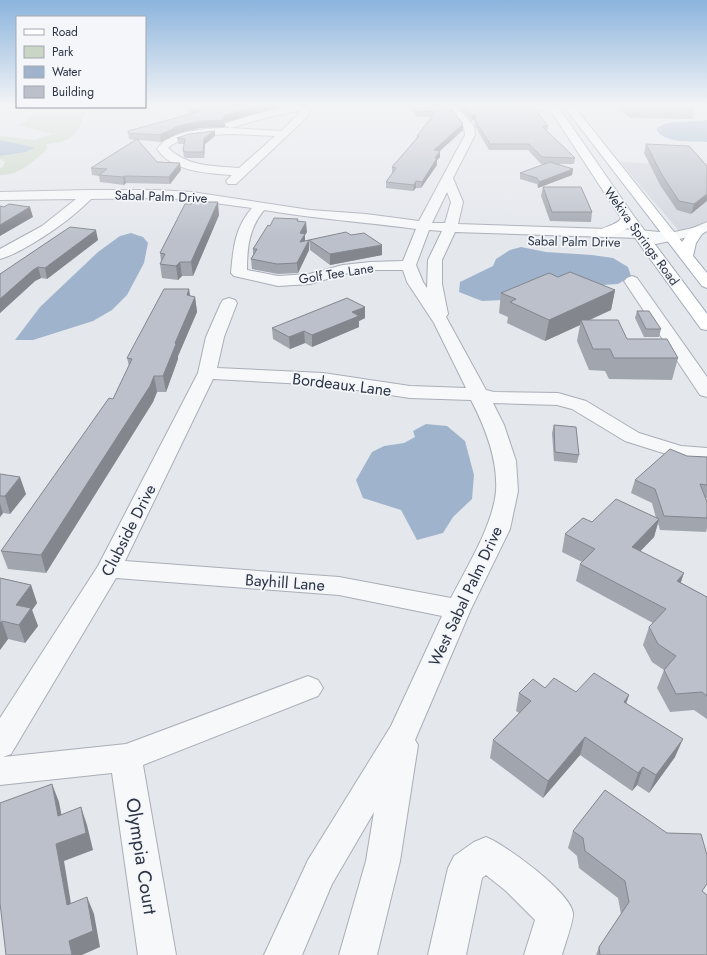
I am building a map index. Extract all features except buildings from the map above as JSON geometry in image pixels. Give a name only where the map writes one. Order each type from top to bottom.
[{"type":"main road","name":"Wekiva Springs Road","points":[[582,150],[642,238],[707,325]]},
{"type":"main road","points":[[589,150],[603,166],[619,171]]},
{"type":"main road","name":"Wekiva Springs Road","points":[[602,150],[707,283]]},
{"type":"main road","points":[[604,233],[623,226],[628,218]]},
{"type":"main road","points":[[686,256],[686,248],[690,238],[702,229]]},
{"type":"street","points":[[162,150],[169,158],[198,169],[243,172]]},
{"type":"street","points":[[211,198],[243,172],[266,150]]},
{"type":"street","points":[[409,265],[422,230],[462,150]]},
{"type":"street","points":[[192,196],[232,160]]},
{"type":"street","name":"West Sabal Palm Drive","points":[[442,323],[434,284],[435,260],[447,232],[457,202],[447,178]]},
{"type":"street","points":[[0,255],[48,230],[75,209],[88,194]]},
{"type":"street","name":"Sabal Palm Drive","points":[[3,195],[88,194],[192,196],[310,214],[337,221],[376,228],[447,232],[604,233],[642,238]]},
{"type":"street","name":"Golf Tee Lane","points":[[261,206],[249,220],[245,230],[240,253],[239,273],[278,281],[310,279],[343,270],[370,266],[409,265]]},
{"type":"street","name":"Sabal Palm Drive","points":[[447,232],[488,240],[671,237],[702,229]]},
{"type":"street","name":"West Sabal Palm Drive","points":[[283,955],[320,872],[403,734],[458,609],[498,529],[507,491],[505,461],[494,425],[442,323],[415,282],[409,265]]},
{"type":"street","points":[[632,281],[707,391]]},
{"type":"street","name":"Clubside Drive","points":[[0,744],[109,569],[207,373],[215,337],[229,302]]},
{"type":"street","name":"Bordeaux Lane","points":[[207,373],[323,380],[410,392],[478,394],[494,398],[558,399],[569,401],[591,412],[632,437],[679,452],[707,454]]},
{"type":"street","name":"Bayhill Lane","points":[[109,569],[339,586],[458,609]]},
{"type":"street","points":[[0,771],[126,758],[308,688]]},
{"type":"street","name":"West Sabal Palm Drive","points":[[358,955],[383,861],[403,734]]},
{"type":"street","name":"Olympia Court","points":[[126,758],[157,955]]},
{"type":"street","points":[[447,955],[466,868],[486,854],[519,880],[555,914],[542,955]]},
{"type":"shaded area","points":[[620,162],[707,166],[707,220],[694,228],[680,232]]},
{"type":"green space","points":[[29,150],[46,150],[20,170],[14,173],[0,175],[0,168],[3,167],[5,162],[0,159],[0,156],[26,152]]},
{"type":"water","points":[[0,150],[31,150],[26,152],[0,156]]},
{"type":"water","points":[[131,233],[143,237],[148,243],[144,263],[127,295],[112,310],[93,321],[33,340],[15,340],[40,307],[98,252],[120,236]]},
{"type":"water","points":[[521,247],[546,252],[613,258],[628,267],[631,276],[618,284],[588,286],[504,300],[482,301],[459,292],[460,282],[493,266],[496,259],[510,250]]},
{"type":"water","points":[[426,424],[447,426],[465,441],[474,475],[472,499],[453,517],[443,533],[417,540],[401,510],[363,498],[356,480],[372,452],[384,446],[404,443],[415,437],[413,431]]}]
